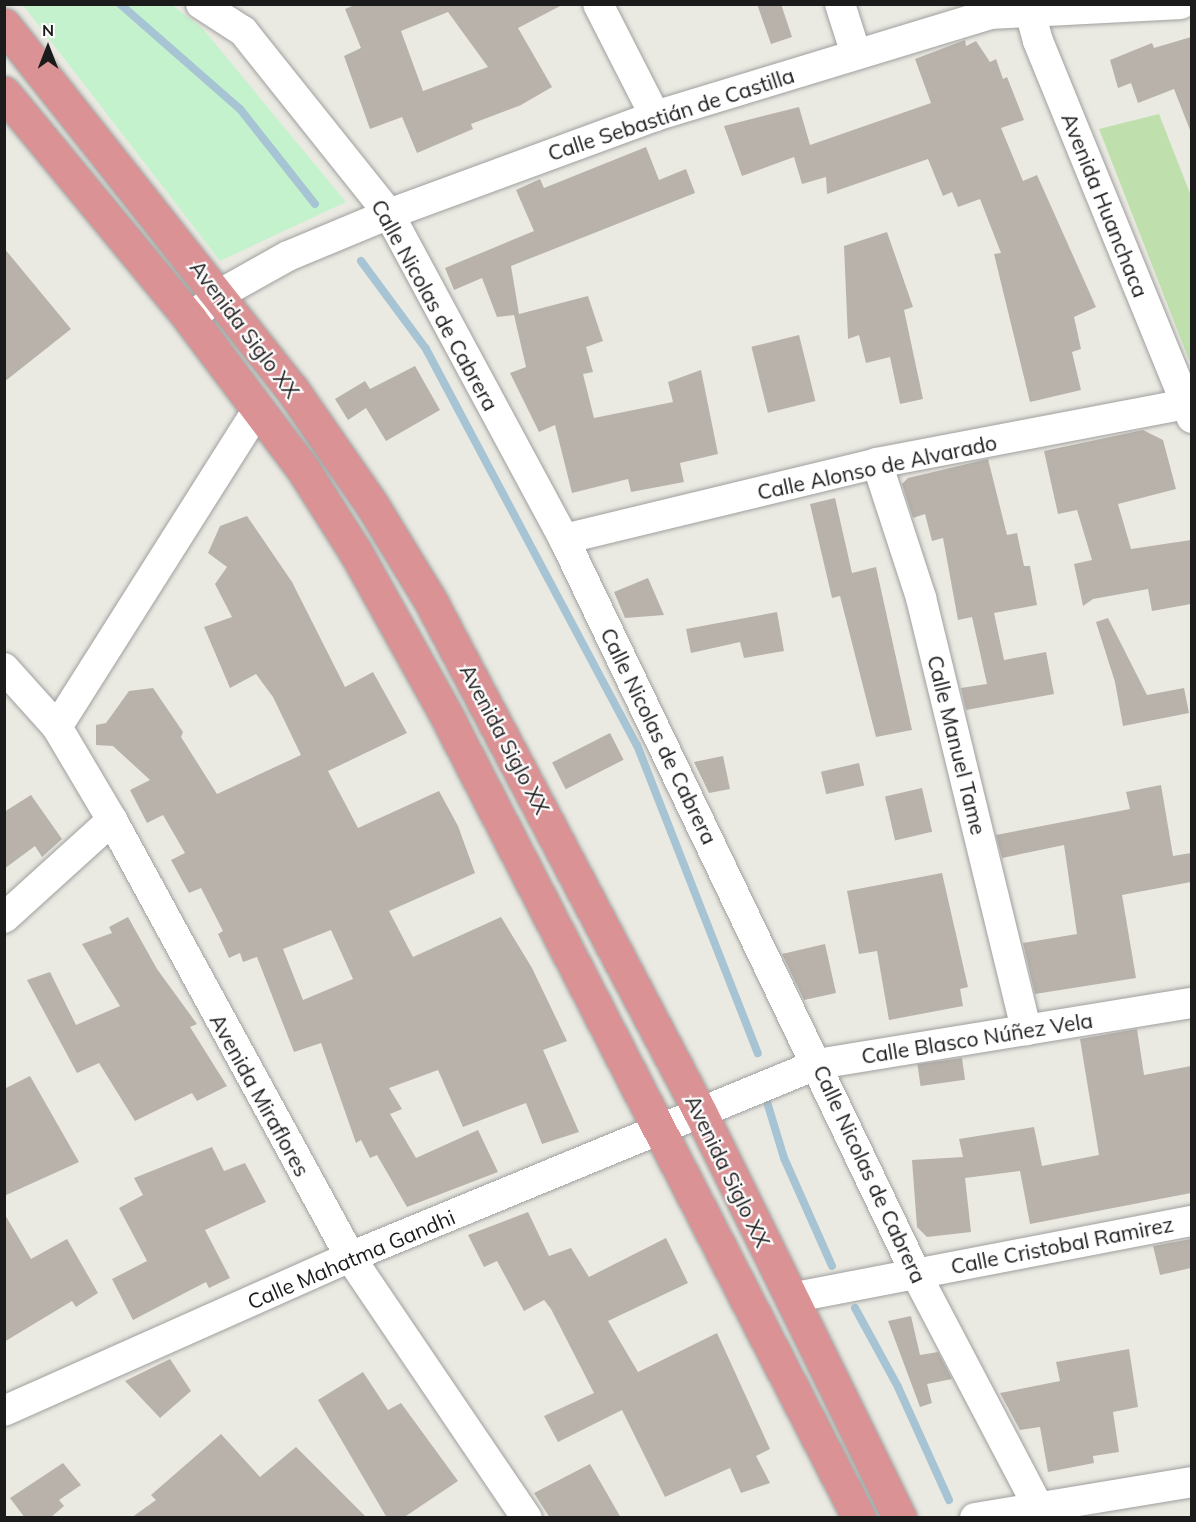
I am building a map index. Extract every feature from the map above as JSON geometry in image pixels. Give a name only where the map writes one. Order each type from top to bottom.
[{"type":"highway","name":"Avenida Siglo XX","points":[[4,26],[220,294],[323,434],[430,600],[700,1112],[900,1518]]},
{"type":"highway","name":"Avenida Siglo XX","points":[[4,93],[190,319],[304,471],[356,553],[446,714],[662,1130],[859,1518]]},
{"type":"street","name":"Calle Nicolas de Cabrera","points":[[201,4],[243,31],[389,214],[564,539],[818,1064],[915,1272],[1041,1512]]},
{"type":"street","points":[[598,4],[655,116]]},
{"type":"street","points":[[840,4],[856,54]]},
{"type":"street","name":"Calle Sebastián de Castilla","points":[[190,319],[220,294],[288,256],[389,214],[655,116],[990,14],[1028,9],[1181,4]]},
{"type":"street","name":"Avenida Huanchaca","points":[[1028,9],[1190,408]]},
{"type":"street","name":"Calle Alonso de Alvarado","points":[[564,539],[877,463],[1190,408]]},
{"type":"street","points":[[57,727],[257,411]]},
{"type":"street","name":"Calle Manuel Tame","points":[[877,463],[921,598],[1026,1030]]},
{"type":"street","name":"Avenida Miraflores","points":[[4,668],[57,727],[112,820],[350,1257],[527,1518]]},
{"type":"street","points":[[4,918],[112,820]]},
{"type":"street","name":"Calle Blasco Núñez Vela","points":[[700,1112],[818,1064],[1191,1003]]},
{"type":"street","name":"Calle Mahatma Gandhi","points":[[4,1411],[350,1257],[662,1130],[700,1112]]},
{"type":"street","name":"Calle Cristobal Ramirez","points":[[791,1298],[915,1272],[1191,1221]]},
{"type":"street","points":[[975,1518],[1041,1512],[1191,1482]]},
{"type":"green space","points":[[23,5],[172,5],[203,29],[346,202],[220,261]]},
{"type":"green space","points":[[1159,114],[1191,196],[1191,365],[1099,129]]},
{"type":"building","points":[[357,4],[564,4],[518,28],[552,87],[521,105],[471,124],[473,129],[417,153],[402,117],[370,129],[344,56],[361,48],[345,9]],"holes":[[[448,12],[488,67],[423,91],[401,31]]]},
{"type":"building","points":[[757,4],[781,4],[792,37],[771,44]]},
{"type":"building","points":[[1191,37],[1190,130],[1174,89],[1138,103],[1131,83],[1118,88],[1110,60],[1152,43],[1154,48]]},
{"type":"building","points":[[965,40],[966,46],[976,41],[990,62],[996,59],[1003,79],[1007,77],[1024,120],[1001,128],[1023,181],[1037,175],[1096,307],[1074,317],[1081,349],[1072,352],[1081,390],[1030,402],[994,254],[1001,253],[980,199],[958,207],[952,192],[943,196],[928,159],[827,194],[826,177],[802,184],[794,157],[742,176],[724,126],[799,107],[810,145],[931,103],[915,59]]},
{"type":"building","points":[[646,147],[659,180],[686,169],[695,193],[511,266],[519,314],[588,296],[603,341],[586,347],[593,372],[583,374],[594,418],[673,402],[668,382],[701,370],[718,454],[680,463],[684,482],[631,492],[628,479],[572,493],[555,425],[539,432],[510,373],[526,367],[514,315],[497,317],[482,278],[454,290],[445,268],[534,231],[516,190],[540,179],[544,188]]},
{"type":"building","points":[[887,232],[913,307],[904,310],[923,399],[900,404],[890,357],[866,363],[859,335],[848,339],[844,246]]},
{"type":"building","points":[[4,248],[71,329],[4,382]]},
{"type":"building","points":[[799,335],[815,401],[768,413],[751,347]]},
{"type":"building","points":[[415,366],[440,410],[386,441],[366,408],[348,420],[335,399],[365,381],[370,389]]},
{"type":"building","points":[[1143,430],[1163,440],[1176,489],[1118,504],[1131,549],[1191,540],[1191,604],[1152,611],[1148,589],[1093,599],[1083,606],[1074,564],[1092,560],[1077,510],[1058,514],[1044,451]]},
{"type":"building","points":[[988,459],[1007,535],[1017,533],[1024,566],[1030,566],[1037,605],[994,613],[1004,660],[1046,652],[1054,694],[966,710],[961,688],[987,684],[972,617],[958,620],[943,538],[932,541],[925,514],[913,518],[902,484],[908,478]]},
{"type":"building","points":[[835,498],[852,573],[876,567],[912,730],[876,737],[840,596],[832,598],[810,504]]},
{"type":"building","points":[[247,516],[292,582],[345,687],[373,672],[407,733],[328,771],[358,828],[439,791],[458,826],[475,873],[389,911],[413,957],[501,917],[532,968],[567,1041],[543,1050],[579,1132],[542,1144],[526,1103],[463,1127],[438,1070],[389,1088],[402,1109],[390,1114],[416,1158],[478,1130],[498,1172],[407,1207],[377,1155],[370,1158],[361,1140],[356,1143],[321,1043],[294,1052],[257,957],[243,962],[240,953],[229,958],[218,934],[223,931],[201,888],[189,893],[171,860],[185,853],[163,815],[147,823],[130,790],[150,780],[113,746],[96,745],[96,725],[106,723],[129,691],[153,688],[183,732],[181,737],[217,794],[301,755],[273,697],[256,674],[230,688],[204,627],[232,617],[215,584],[227,567],[208,553],[220,526]],"holes":[[[331,930],[353,979],[303,1000],[283,949]]]},
{"type":"building","points":[[648,578],[664,615],[625,618],[614,592]]},
{"type":"building","points":[[777,612],[784,651],[744,658],[740,642],[691,653],[686,629]]},
{"type":"building","points":[[1108,618],[1147,695],[1184,688],[1189,713],[1123,726],[1115,682],[1096,622]]},
{"type":"building","points":[[610,733],[624,760],[566,789],[552,763]]},
{"type":"building","points":[[723,756],[730,789],[709,793],[694,762]]},
{"type":"building","points":[[859,763],[864,785],[826,794],[821,772]]},
{"type":"building","points":[[1161,785],[1173,856],[1191,853],[1191,882],[1122,895],[1136,978],[1035,994],[1023,943],[1077,934],[1064,845],[1002,858],[996,835],[1130,809],[1126,792]]},
{"type":"building","points":[[922,788],[932,832],[895,840],[885,797]]},
{"type":"building","points":[[31,795],[62,839],[42,857],[35,846],[4,869],[4,812]]},
{"type":"building","points":[[942,873],[968,987],[960,989],[963,1006],[889,1020],[877,951],[859,954],[847,891]]},
{"type":"building","points":[[128,917],[157,969],[197,1024],[190,1027],[227,1086],[197,1101],[192,1093],[135,1121],[99,1063],[77,1073],[27,980],[50,972],[76,1025],[120,1006],[82,944],[112,933],[109,927]]},
{"type":"building","points":[[825,944],[836,993],[804,1000],[782,954]]},
{"type":"building","points":[[1137,1029],[1144,1075],[1191,1066],[1191,1193],[1030,1224],[1020,1171],[965,1178],[971,1232],[927,1237],[917,1227],[912,1160],[963,1157],[959,1139],[1034,1127],[1042,1166],[1099,1155],[1080,1039]]},
{"type":"building","points":[[962,1058],[965,1080],[920,1086],[917,1064]]},
{"type":"building","points":[[30,1076],[79,1162],[4,1196],[4,1089]]},
{"type":"building","points":[[212,1147],[224,1171],[245,1163],[266,1202],[205,1230],[230,1278],[209,1288],[206,1282],[133,1320],[112,1279],[147,1261],[119,1208],[143,1195],[134,1178]]},
{"type":"building","points":[[528,1212],[549,1256],[571,1248],[589,1277],[666,1238],[688,1283],[608,1321],[638,1372],[717,1333],[770,1449],[756,1456],[770,1483],[741,1493],[730,1468],[665,1497],[622,1410],[558,1442],[544,1416],[594,1393],[551,1309],[544,1300],[524,1311],[497,1261],[484,1267],[468,1235]]},
{"type":"building","points":[[4,1213],[31,1259],[67,1239],[98,1293],[76,1307],[72,1301],[4,1342]]},
{"type":"building","points":[[1191,1239],[1191,1268],[1160,1275],[1153,1246]]},
{"type":"building","points":[[911,1316],[920,1355],[938,1352],[952,1379],[927,1384],[932,1403],[920,1407],[888,1321]]},
{"type":"building","points":[[1129,1349],[1138,1407],[1113,1412],[1119,1452],[1093,1456],[1094,1463],[1048,1472],[1040,1427],[1020,1430],[1000,1393],[1060,1381],[1056,1362]]},
{"type":"building","points":[[170,1359],[191,1391],[160,1418],[125,1381]]},
{"type":"building","points":[[363,1372],[388,1410],[401,1403],[458,1481],[403,1518],[387,1518],[318,1400]]},
{"type":"building","points":[[221,1434],[260,1477],[296,1447],[367,1518],[131,1518],[156,1500],[151,1495]]},
{"type":"building","points":[[63,1463],[81,1485],[59,1500],[64,1506],[50,1518],[25,1518],[10,1498]]},
{"type":"building","points":[[590,1464],[621,1518],[550,1518],[534,1493]]},
{"type":"waterway","points":[[120,4],[240,109],[315,204]]},
{"type":"waterway","points":[[361,261],[426,349],[637,745],[758,1053]]},
{"type":"waterway","points":[[767,1102],[784,1158],[832,1266]]},
{"type":"waterway","points":[[855,1308],[898,1387],[949,1500]]}]
